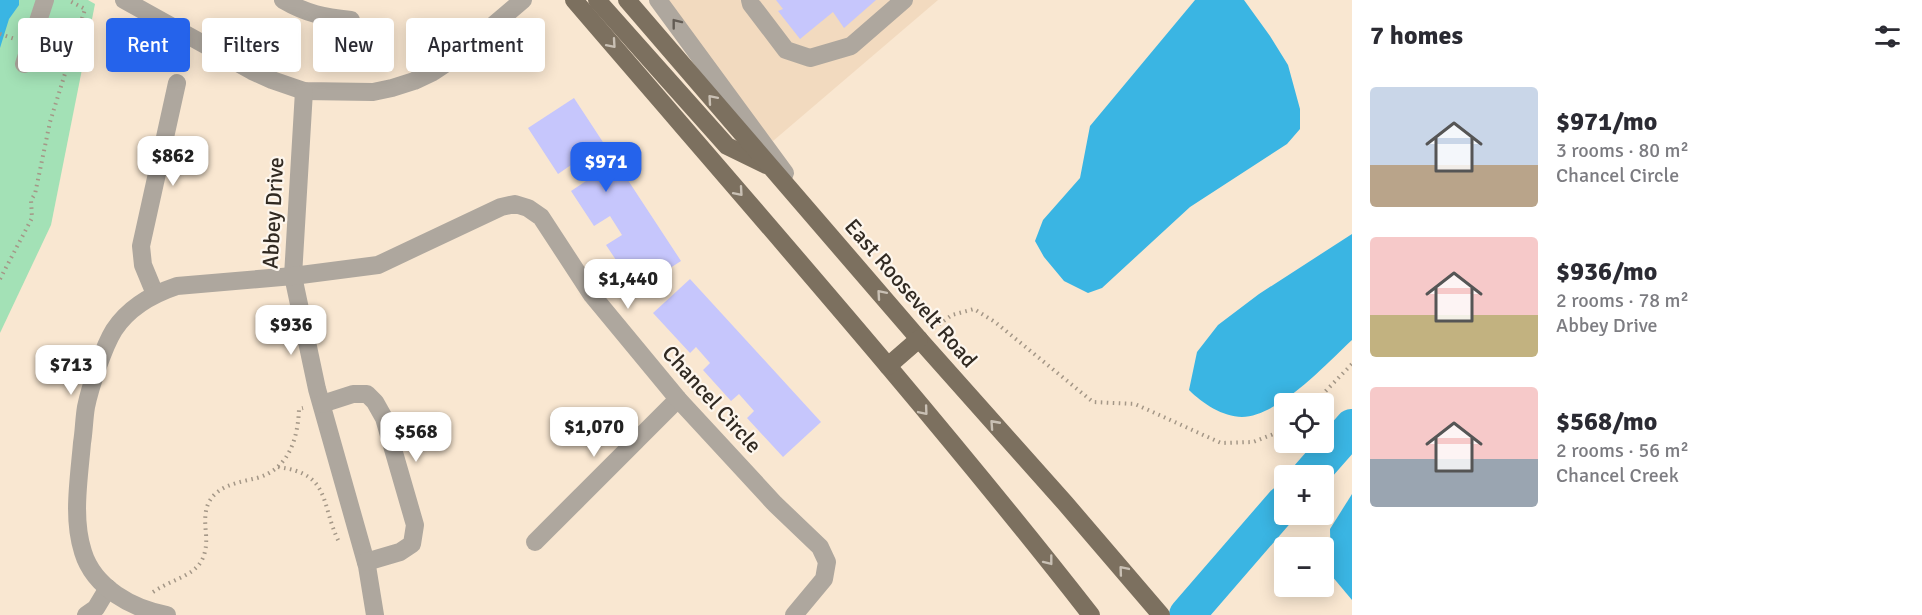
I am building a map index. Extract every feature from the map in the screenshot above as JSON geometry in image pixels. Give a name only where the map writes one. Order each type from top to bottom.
[{"type":"main road","points":[[574,0],[888,366],[1028,534],[1091,615]]},
{"type":"main road","points":[[597,0],[727,146],[772,168]]},
{"type":"main road","name":"East Roosevelt Road","points":[[627,0],[1161,615]]},
{"type":"main road","points":[[888,366],[919,339]]},
{"type":"street","points":[[39,18],[45,0]]},
{"type":"street","points":[[124,0],[252,71],[304,91],[373,92],[414,81],[433,72],[457,56],[523,0]]},
{"type":"street","points":[[283,0],[301,10],[332,18]]},
{"type":"street","points":[[658,0],[834,240]]},
{"type":"street","points":[[750,0],[786,50],[810,58],[851,46],[904,0]]},
{"type":"street","points":[[167,615],[133,605],[108,588],[94,573],[83,554],[77,519],[86,406],[103,352],[115,329],[142,302],[155,294],[143,265],[141,246],[177,83]]},
{"type":"street","name":"Abbey Drive","points":[[304,91],[294,276],[322,404],[366,562],[375,615]]},
{"type":"street","name":"Chancel Circle","points":[[155,294],[177,286],[294,276],[378,265],[501,207],[515,204],[528,208],[541,217],[592,295],[678,399],[825,555],[824,579],[794,615]]},
{"type":"street","points":[[322,404],[353,394],[367,394],[375,402],[384,417],[415,525],[412,544],[400,552],[366,562]]},
{"type":"street","points":[[535,542],[678,399]]},
{"type":"street","points":[[86,615],[96,608],[108,588]]},
{"type":"path","points":[[0,279],[32,218],[31,200],[35,194],[50,122],[85,9],[68,0]]},
{"type":"path","points":[[0,34],[7,36]]},
{"type":"path","points":[[919,339],[952,315],[974,309],[995,322],[1094,402],[1135,404],[1221,442],[1253,442],[1274,434]]},
{"type":"path","points":[[1324,393],[1352,364]]},
{"type":"path","points":[[133,605],[159,588],[185,577],[197,567],[207,550],[205,518],[209,502],[223,488],[240,481],[260,477],[277,467],[291,451],[298,427],[299,409],[322,404]]},
{"type":"path","points":[[277,467],[294,469],[310,477],[320,490],[342,548]]},
{"type":"shaded area","points":[[653,0],[938,0],[773,141]]},
{"type":"green space","points":[[0,0],[88,0],[95,4],[92,18],[18,18],[18,72],[81,72],[51,225],[0,333]]},
{"type":"water","points":[[0,0],[19,0],[19,5],[9,19],[0,48]]},
{"type":"water","points":[[1195,0],[1244,0],[1288,65],[1300,109],[1300,129],[1287,144],[1190,207],[1102,288],[1088,293],[1064,281],[1044,257],[1035,241],[1043,220],[1080,178],[1090,126]]},
{"type":"water","points":[[1352,234],[1352,340],[1294,393],[1274,393],[1274,406],[1242,417],[1228,415],[1206,404],[1189,390],[1197,352],[1218,325],[1259,294]]},
{"type":"water","points":[[1352,494],[1352,600],[1334,579],[1334,537],[1330,537],[1330,529]]},
{"type":"building","points":[[776,0],[876,0],[844,28],[833,12],[800,39],[778,11],[783,9]]},
{"type":"building","points":[[574,98],[681,261],[636,290],[606,245],[622,235],[610,216],[594,226],[571,191],[586,181],[574,163],[558,174],[528,128]]},
{"type":"building","points":[[690,279],[821,422],[783,457],[747,418],[754,411],[739,394],[731,401],[703,370],[710,363],[696,347],[690,353],[653,313]]},
{"type":"waterway","points":[[1319,465],[1352,427]]},
{"type":"waterway","points":[[1187,615],[1274,515]]}]
